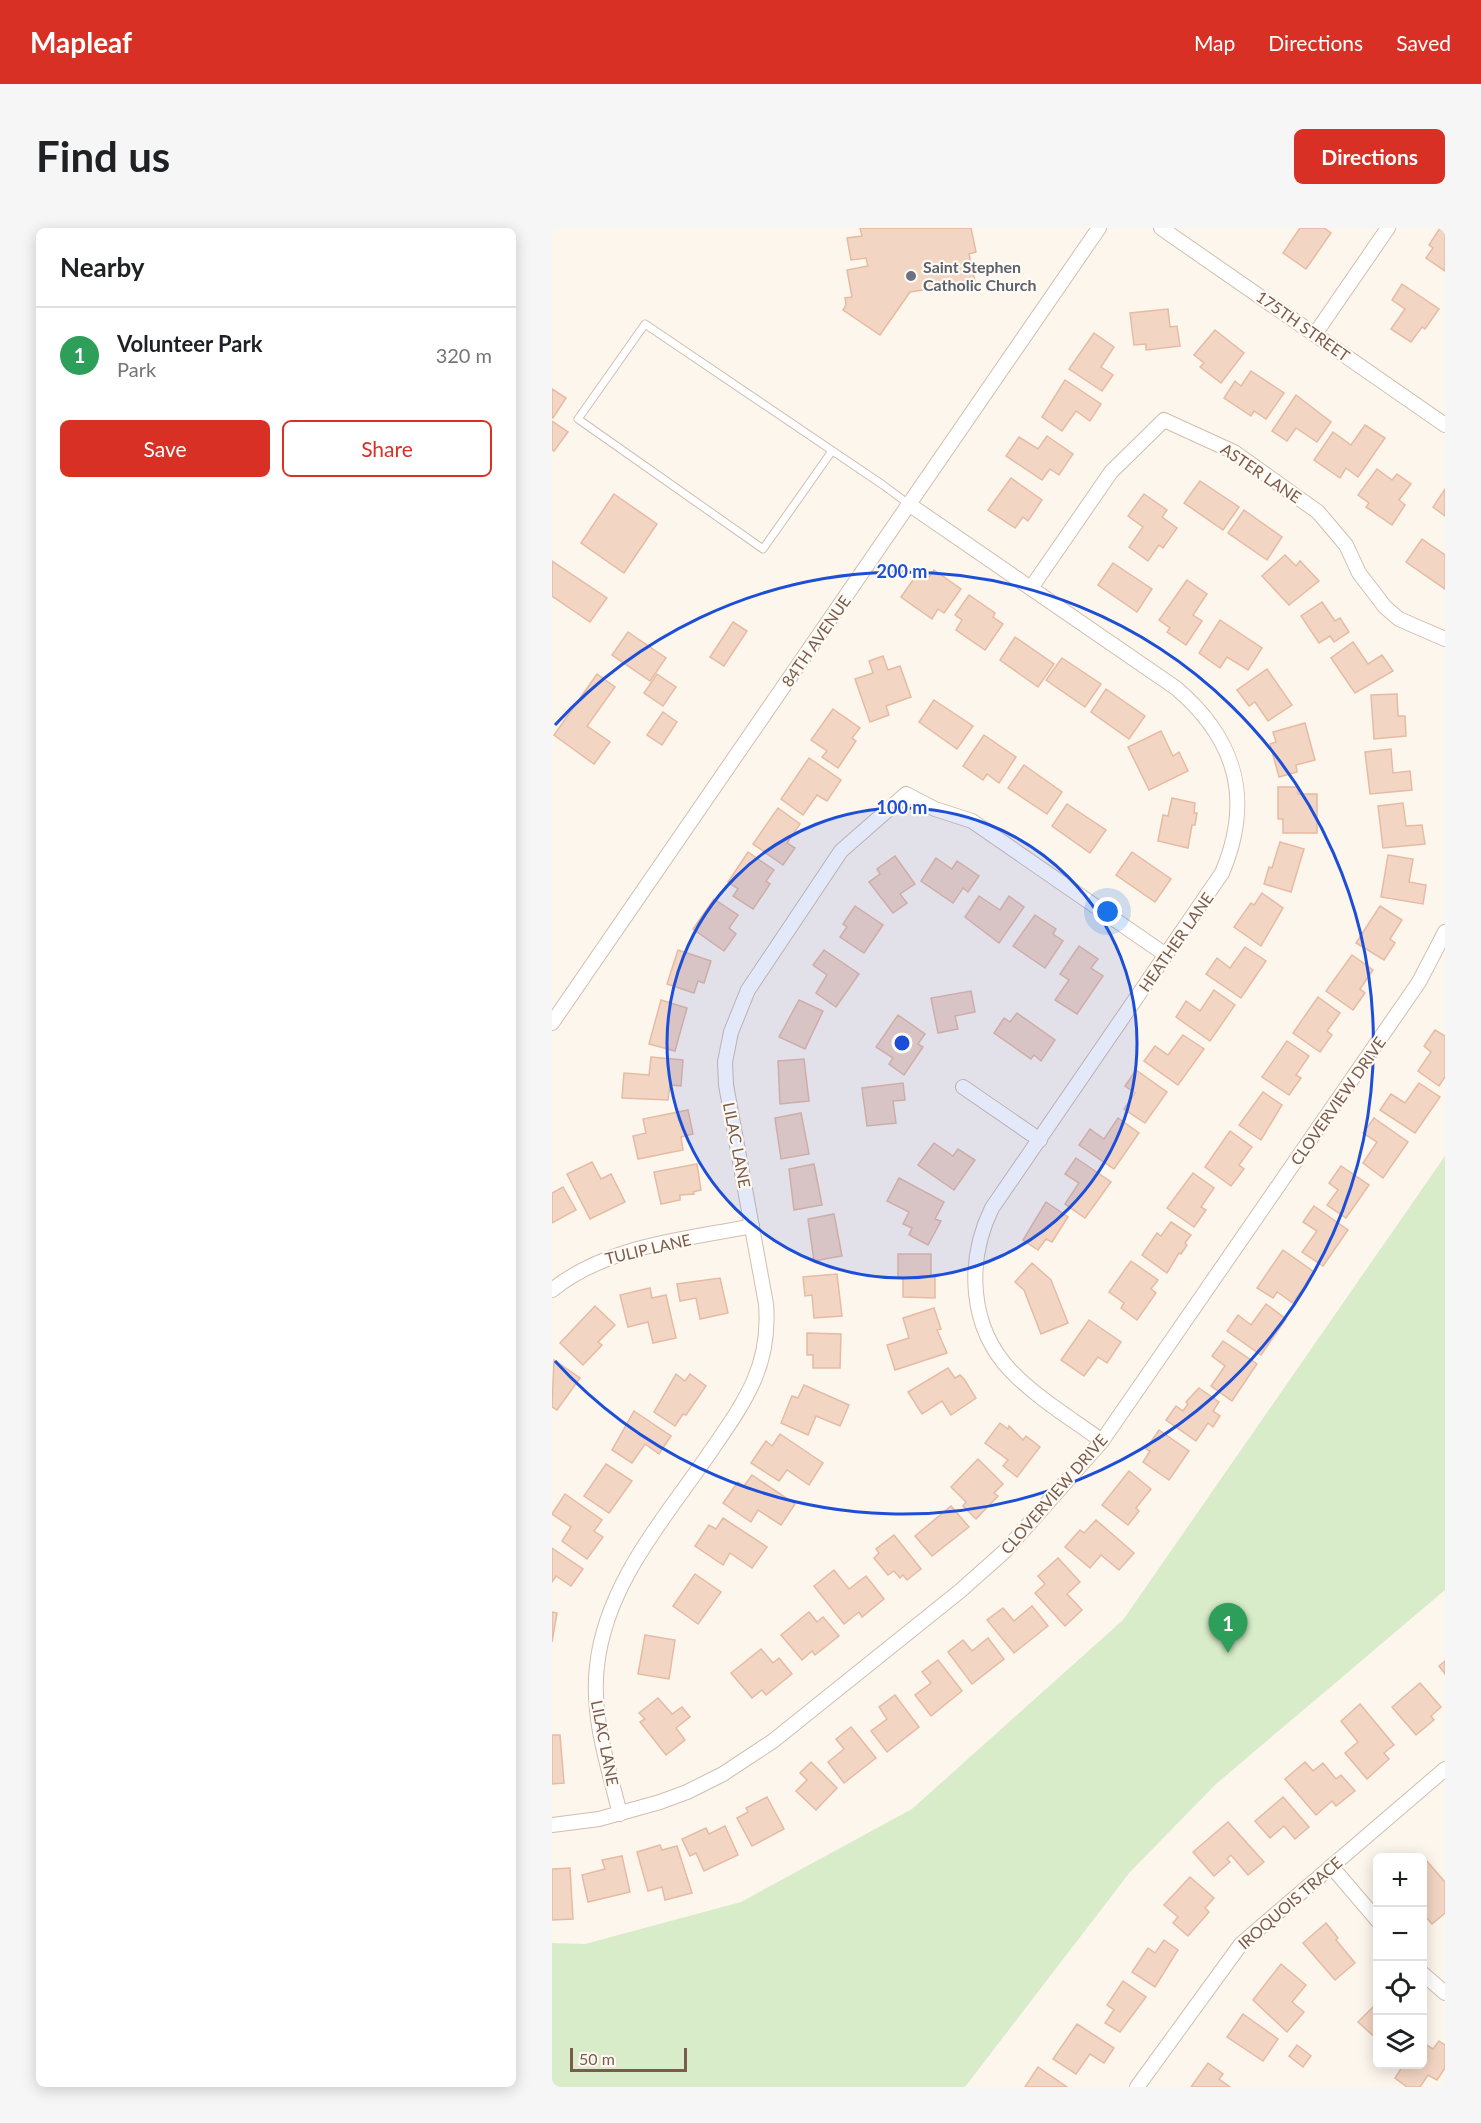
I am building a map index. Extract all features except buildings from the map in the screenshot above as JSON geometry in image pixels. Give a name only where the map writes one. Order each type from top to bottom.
[{"type":"street","name":"84TH AVENUE","points":[[552,1023],[1099,228]]},
{"type":"street","name":"175TH STREET","points":[[1161,228],[1445,425]]},
{"type":"street","points":[[1315,334],[1388,228]]},
{"type":"street","name":"ASTER LANE","points":[[1031,588],[1111,472],[1164,420],[1234,452],[1317,512],[1341,538],[1359,573],[1385,607],[1399,619],[1445,639]]},
{"type":"street","name":"HEATHER LANE","points":[[910,505],[1196,704],[1222,740],[1233,768],[1239,804],[1233,844],[1218,880],[985,1223],[975,1262],[977,1299],[988,1338],[1010,1370],[1102,1441]]},
{"type":"street","name":"LILAC LANE","points":[[620,1814],[596,1710],[597,1665],[601,1639],[623,1581],[749,1396],[758,1375],[768,1322],[726,1085],[725,1062],[735,1016],[748,990],[841,851],[906,794],[935,809],[972,821],[1166,955]]},
{"type":"street","name":"CLOVERVIEW DRIVE","points":[[552,1825],[620,1814],[687,1792],[723,1774],[773,1741],[960,1591],[1005,1551],[1102,1441],[1419,982],[1445,932]]},
{"type":"street","points":[[963,1087],[1040,1140]]},
{"type":"street","name":"TULIP LANE","points":[[552,1290],[590,1264],[612,1256],[752,1226]]},
{"type":"street","name":"IROQUOIS TRACE","points":[[1137,2087],[1241,1944],[1445,1769]]},
{"type":"street","points":[[1331,1866],[1373,1916]]},
{"type":"street","points":[[1427,1977],[1445,1993]]},
{"type":"lane","points":[[832,451],[763,549],[578,419],[645,324],[832,451],[910,505]]},
{"type":"green space","points":[[1445,1156],[1445,1590],[1216,1784],[1130,1872],[965,2087],[552,2087],[552,1943],[585,1944],[741,1902],[912,1809],[1123,1620]]},
{"type":"place","name":"Saint Stephen Catholic Church","points":[[911,276]]},
{"type":"place","name":"Volunteer Park","points":[[1228,1653]]}]
